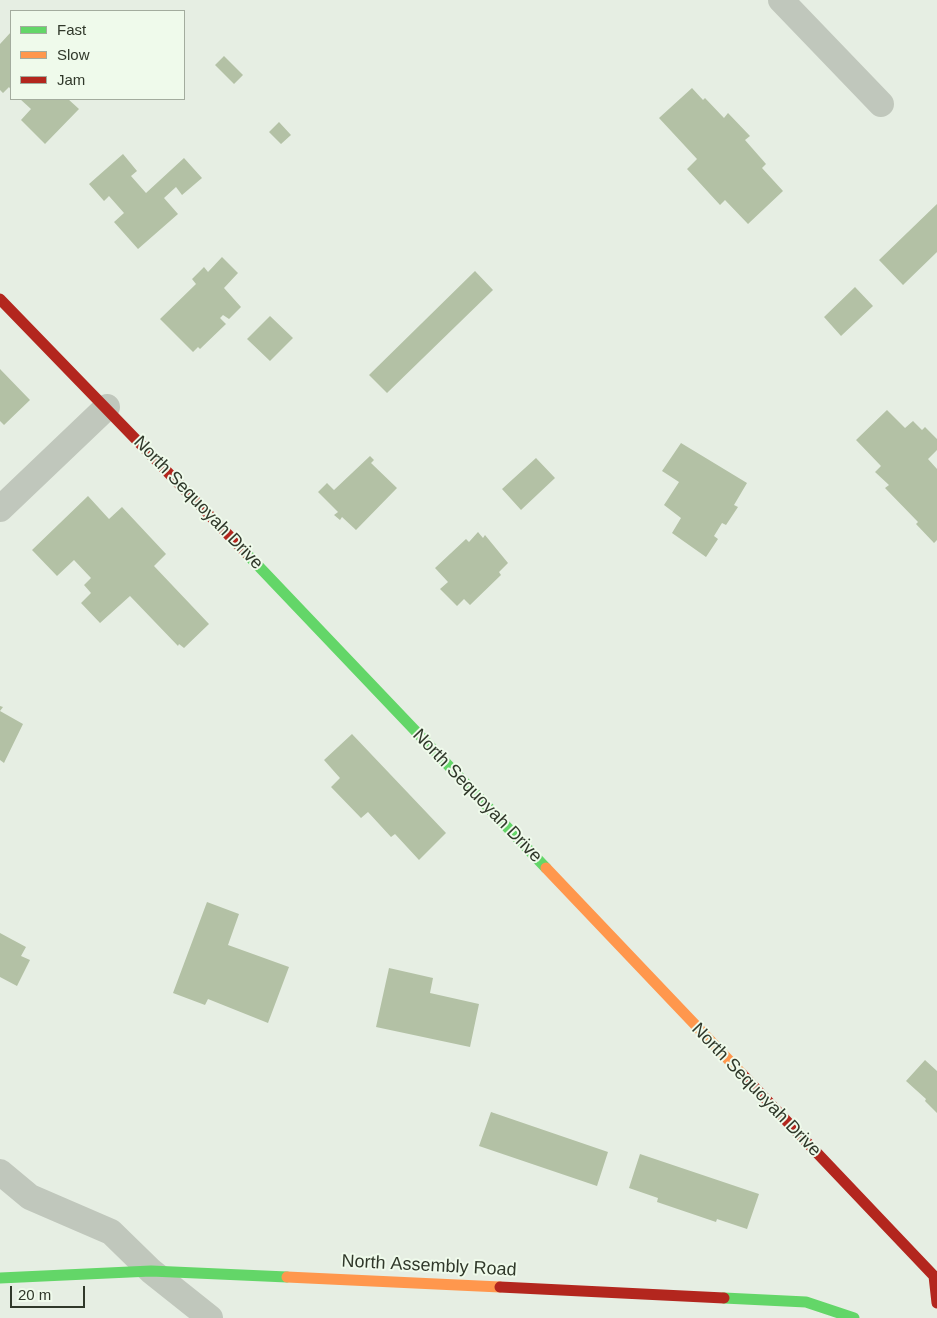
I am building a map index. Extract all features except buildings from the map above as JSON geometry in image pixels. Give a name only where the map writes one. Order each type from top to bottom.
[{"type":"street","points":[[781,0],[880,104]]},
{"type":"street","name":"North Sequoyah Drive","points":[[0,300],[107,407],[934,1276],[937,1303]]},
{"type":"street","points":[[0,509],[107,407]]},
{"type":"street","points":[[0,1172],[30,1197],[111,1232],[151,1271],[210,1318]]},
{"type":"street","name":"North Assembly Road","points":[[0,1278],[151,1271],[806,1302],[854,1318]]},
{"type":"traffic: fast","points":[[246,553],[546,868]]},
{"type":"traffic: fast","points":[[0,1278],[151,1271],[287,1277]]},
{"type":"traffic: fast","points":[[724,1298],[806,1302],[854,1318]]},
{"type":"traffic: slow","points":[[546,868],[742,1074]]},
{"type":"traffic: slow","points":[[287,1277],[500,1287]]},
{"type":"traffic: jam","points":[[0,299],[246,553]]},
{"type":"traffic: jam","points":[[742,1074],[934,1276],[937,1303]]},
{"type":"traffic: jam","points":[[500,1287],[724,1298]]}]
